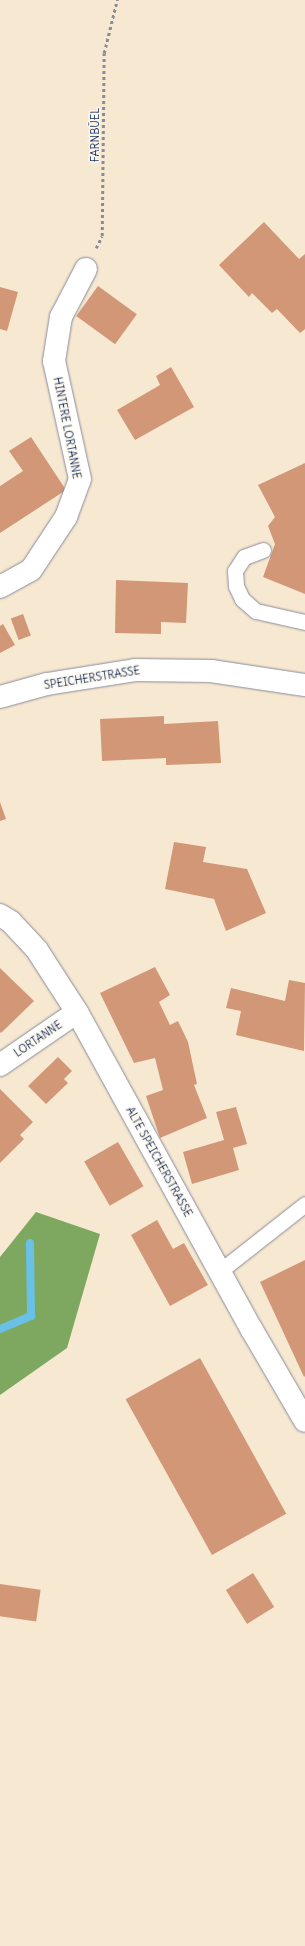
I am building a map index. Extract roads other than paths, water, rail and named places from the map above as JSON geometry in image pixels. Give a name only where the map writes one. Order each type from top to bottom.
[{"type":"street","name":"HINTERE LORTANNE","points":[[0,587],[31,570],[66,517],[80,479],[54,361],[61,317],[86,269]]},
{"type":"street","name":"SPEICHERSTRASSE","points":[[0,697],[47,684],[135,670],[211,671],[305,686]]},
{"type":"street","name":"ALTE SPEICHERSTRASSE","points":[[0,915],[11,922],[37,950],[77,1012],[220,1271],[305,1421]]},
{"type":"street","name":"LORTANNE","points":[[0,1065],[77,1012]]},
{"type":"lane","points":[[262,550],[244,557],[235,571],[236,586],[242,599],[256,611],[305,622]]},
{"type":"lane","points":[[220,1271],[305,1204]]},
{"type":"waterway","points":[[0,1329],[31,1316],[30,1243]]}]
